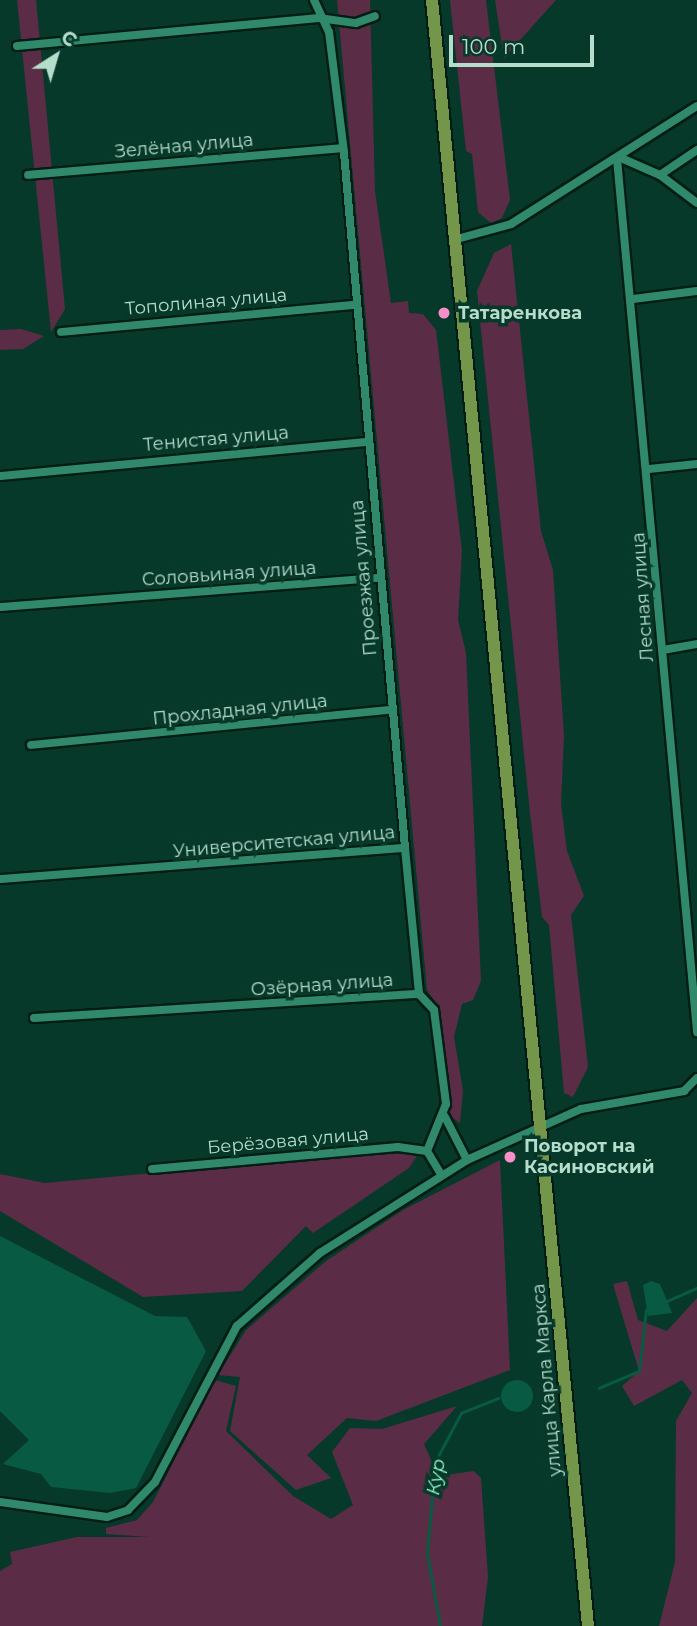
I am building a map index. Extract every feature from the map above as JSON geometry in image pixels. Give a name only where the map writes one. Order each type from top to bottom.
[{"type":"main road","name":"улица Карла Маркса","points":[[432,0],[588,1626]]},
{"type":"street","name":"Проезжая улица","points":[[314,0],[319,18],[329,32],[343,148],[354,305],[405,848]]},
{"type":"street","points":[[17,46],[319,18],[356,23],[375,16]]},
{"type":"street","points":[[457,239],[512,224],[697,106]]},
{"type":"street","name":"Зелёная улица","points":[[28,175],[343,148]]},
{"type":"street","points":[[660,175],[697,150]]},
{"type":"street","points":[[619,158],[660,175],[697,203]]},
{"type":"street","name":"Лесная улица","points":[[619,158],[649,469],[697,1032]]},
{"type":"street","points":[[633,299],[697,291]]},
{"type":"street","name":"Тополиная улица","points":[[61,332],[354,305]]},
{"type":"street","name":"Тенистая улица","points":[[0,476],[68,467],[367,442]]},
{"type":"street","points":[[649,469],[697,464]]},
{"type":"street","name":"Соловьиная улица","points":[[0,607],[381,578]]},
{"type":"street","points":[[663,650],[697,644]]},
{"type":"street","name":"Прохладная улица","points":[[32,745],[390,710]]},
{"type":"street","name":"Университетская улица","points":[[0,879],[405,848],[419,994]]},
{"type":"street","name":"Озёрная улица","points":[[34,1018],[419,994],[433,1010],[445,1117]]},
{"type":"street","points":[[0,1502],[107,1517],[145,1498],[237,1326],[320,1253],[440,1173],[467,1160],[542,1132],[581,1109],[684,1091],[697,1078]]},
{"type":"street","points":[[445,1117],[467,1160]]},
{"type":"street","points":[[440,1173],[427,1151],[445,1117]]},
{"type":"street","name":"Берёзовая улица","points":[[152,1169],[398,1147],[427,1151]]},
{"type":"shaded area","points":[[17,0],[36,0],[65,309],[51,332]]},
{"type":"shaded area","points":[[337,0],[370,0],[375,191],[391,303],[408,301],[409,313],[423,314],[436,330],[462,551],[458,620],[466,653],[481,981],[473,1000],[462,1004],[454,1037],[463,1091],[460,1123],[447,1114],[438,1006],[427,990]]},
{"type":"shaded area","points":[[450,0],[486,0],[510,200],[502,218],[491,223],[478,212],[472,154],[466,151]]},
{"type":"shaded area","points":[[495,0],[556,0],[504,58]]},
{"type":"shaded area","points":[[511,244],[541,531],[553,570],[564,736],[561,804],[567,851],[584,896],[571,915],[588,1067],[573,1097],[564,1093],[549,925],[542,917],[477,291],[494,253]]},
{"type":"shaded area","points":[[21,329],[44,336],[23,349],[0,350],[0,330]]},
{"type":"shaded area","points":[[422,1148],[409,1168],[313,1233],[306,1226],[242,1291],[143,1297],[0,1211],[0,1174],[45,1183]]},
{"type":"shaded area","points":[[500,1160],[510,1370],[376,1421],[347,1418],[307,1455],[331,1478],[296,1490],[230,1431],[240,1377],[218,1375],[246,1330],[326,1261],[403,1210]]},
{"type":"shaded area","points":[[0,1236],[155,1316],[187,1317],[206,1351],[136,1488],[110,1493],[51,1487],[41,1474],[3,1464],[29,1440],[0,1411]]},
{"type":"shaded area","points":[[627,1281],[638,1320],[667,1331],[697,1298],[697,1626],[659,1626],[675,1562],[676,1421],[692,1393],[682,1380],[634,1406],[622,1386],[639,1371],[613,1284]]},
{"type":"shaded area","points":[[651,1281],[660,1284],[672,1313],[648,1316],[643,1285]]},
{"type":"shaded area","points":[[215,1380],[236,1386],[226,1431],[293,1496],[331,1519],[353,1505],[332,1452],[350,1428],[382,1429],[457,1406],[424,1444],[438,1476],[474,1471],[481,1478],[488,1577],[482,1626],[0,1626],[0,1571],[12,1564],[10,1552],[77,1537],[150,1537],[106,1534],[106,1528],[137,1520],[153,1502]]},
{"type":"shaded area","points":[[517,1380],[528,1385],[533,1396],[528,1407],[517,1412],[506,1407],[501,1396],[506,1385]]},
{"type":"waterway","name":"Кур","points":[[665,1302],[697,1288]]},
{"type":"waterway","points":[[599,1388],[639,1371],[646,1310]]},
{"type":"waterway","name":"Кур","points":[[440,1626],[427,1554],[435,1462],[461,1413],[498,1398]]},
{"type":"place","name":"Татаренкова","points":[[444,313]]},
{"type":"place","name":"Поворот на Касиновский","points":[[510,1157]]}]
